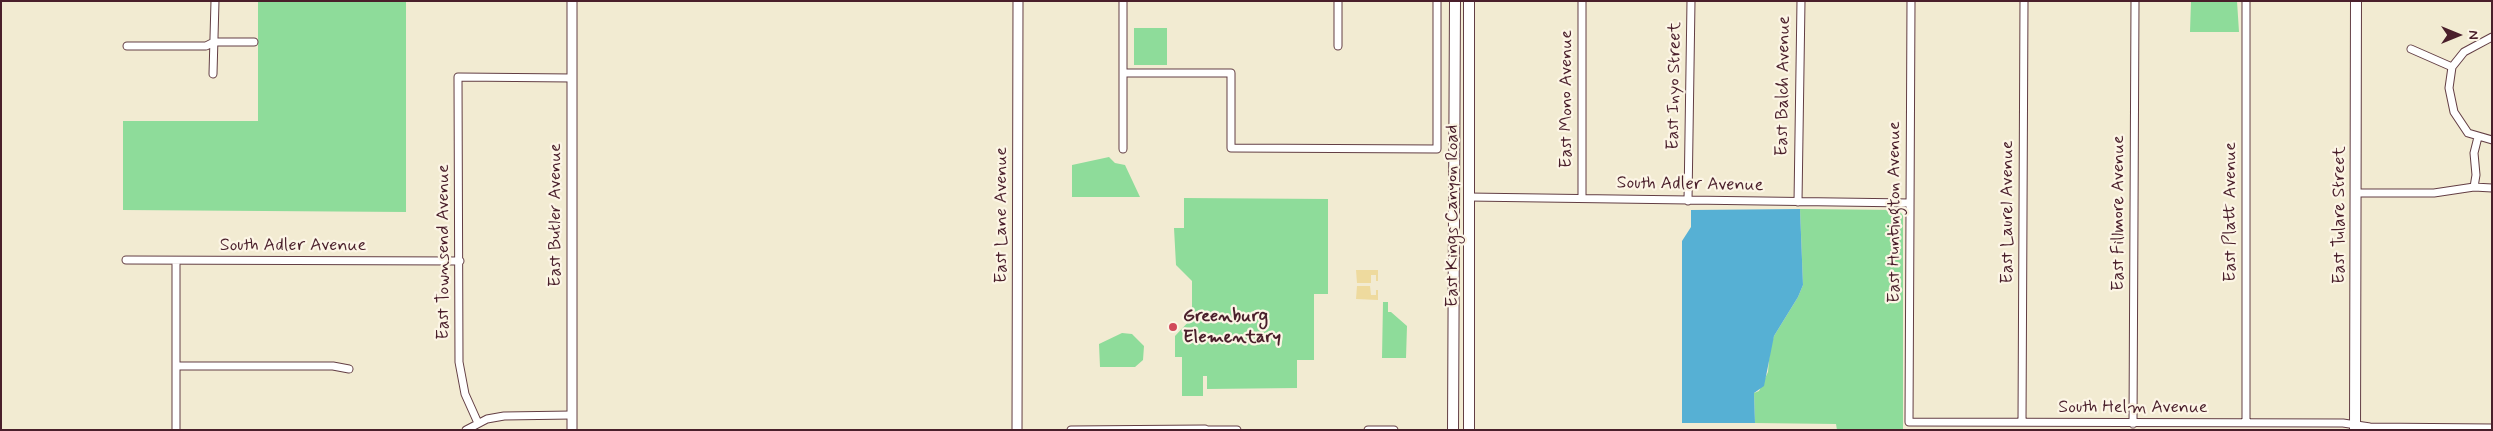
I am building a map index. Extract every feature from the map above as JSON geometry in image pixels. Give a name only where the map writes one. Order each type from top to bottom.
[{"type":"main road","name":"East Kings Canyon Road","points":[[1453,430],[1455,1]]},
{"type":"main road","name":"East Kings Canyon Road","points":[[1468,1],[1469,430]]},
{"type":"main road","name":"East Tulare Street","points":[[2355,427],[2356,1]]},
{"type":"street","points":[[213,74],[214,1]]},
{"type":"street","name":"East Butler Avenue","points":[[572,1],[572,430]]},
{"type":"street","name":"East Lane Avenue","points":[[1017,430],[1018,1]]},
{"type":"street","points":[[1123,1],[1123,149]]},
{"type":"street","points":[[1338,1],[1338,46]]},
{"type":"street","points":[[1123,73],[1231,73],[1231,148],[1437,149],[1437,1]]},
{"type":"street","name":"East Mono Avenue","points":[[1582,1],[1582,198]]},
{"type":"street","name":"East Inyo Street","points":[[1688,201],[1691,1]]},
{"type":"street","name":"East Balch Avenue","points":[[1798,202],[1801,1]]},
{"type":"street","name":"East Huntington Avenue","points":[[1909,422],[1912,1]]},
{"type":"street","name":"East Laurel Avenue","points":[[2022,422],[2024,1]]},
{"type":"street","name":"East Fillmore Avenue","points":[[2133,424],[2135,1]]},
{"type":"street","name":"East Platt Avenue","points":[[2246,1],[2246,423]]},
{"type":"street","points":[[2492,38],[2464,52],[2452,66],[2448,88],[2454,112],[2468,133],[2492,140]]},
{"type":"street","points":[[126,46],[206,46],[214,42],[254,42]]},
{"type":"street","points":[[2411,49],[2452,66]]},
{"type":"street","name":"East Townsend Avenue","points":[[478,423],[465,394],[460,373],[458,77],[572,78]]},
{"type":"street","points":[[2474,187],[2476,175],[2474,153],[2478,137]]},
{"type":"street","points":[[2356,193],[2434,193],[2474,187],[2492,188]]},
{"type":"street","name":"South Adler Avenue","points":[[1468,197],[1910,203]]},
{"type":"street","name":"South Adler Avenue","points":[[126,260],[460,261]]},
{"type":"street","points":[[176,261],[176,430]]},
{"type":"street","points":[[176,366],[333,366],[349,369]]},
{"type":"street","points":[[466,430],[478,423],[512,415],[572,415]]},
{"type":"street","name":"South Helm Avenue","points":[[1909,422],[2246,423],[2355,427],[2492,428]]},
{"type":"street","points":[[1071,430],[1236,430]]},
{"type":"street","points":[[1368,430],[1394,430]]},
{"type":"green space","points":[[258,1],[406,1],[406,212],[123,210],[123,121],[258,121]]},
{"type":"green space","points":[[2191,1],[2237,1],[2239,32],[2190,32]]},
{"type":"green space","points":[[1134,28],[1167,28],[1167,65],[1134,65]]},
{"type":"green space","points":[[1109,157],[1115,163],[1125,165],[1140,197],[1072,197],[1072,165]]},
{"type":"green space","points":[[1184,198],[1328,199],[1328,294],[1314,294],[1314,360],[1297,360],[1297,388],[1207,389],[1207,376],[1203,376],[1203,396],[1182,396],[1182,357],[1175,357],[1175,336],[1192,318],[1192,281],[1176,265],[1174,228],[1184,228]]},
{"type":"green space","points":[[1800,209],[1898,210],[1903,215],[1903,430],[1837,430],[1836,424],[1755,423],[1754,393],[1759,391],[1768,372],[1770,348],[1774,336],[1798,297],[1803,285]]},
{"type":"green space","points":[[1383,302],[1388,302],[1388,312],[1391,312],[1407,326],[1406,358],[1382,358]]},
{"type":"green space","points":[[1122,333],[1132,334],[1144,346],[1143,360],[1135,367],[1100,367],[1099,344]]},
{"type":"sand","points":[[1356,270],[1378,270],[1378,281],[1376,281],[1376,275],[1371,275],[1371,283],[1357,283]]},
{"type":"sand","points":[[1357,286],[1370,286],[1371,295],[1376,295],[1376,290],[1378,290],[1378,300],[1356,299]]},
{"type":"water","points":[[1800,209],[1803,285],[1798,297],[1774,336],[1764,386],[1754,393],[1755,423],[1682,423],[1682,241],[1691,227],[1691,210]]},
{"type":"place","name":"Greenburg Elementary","points":[[1173,327]]}]
